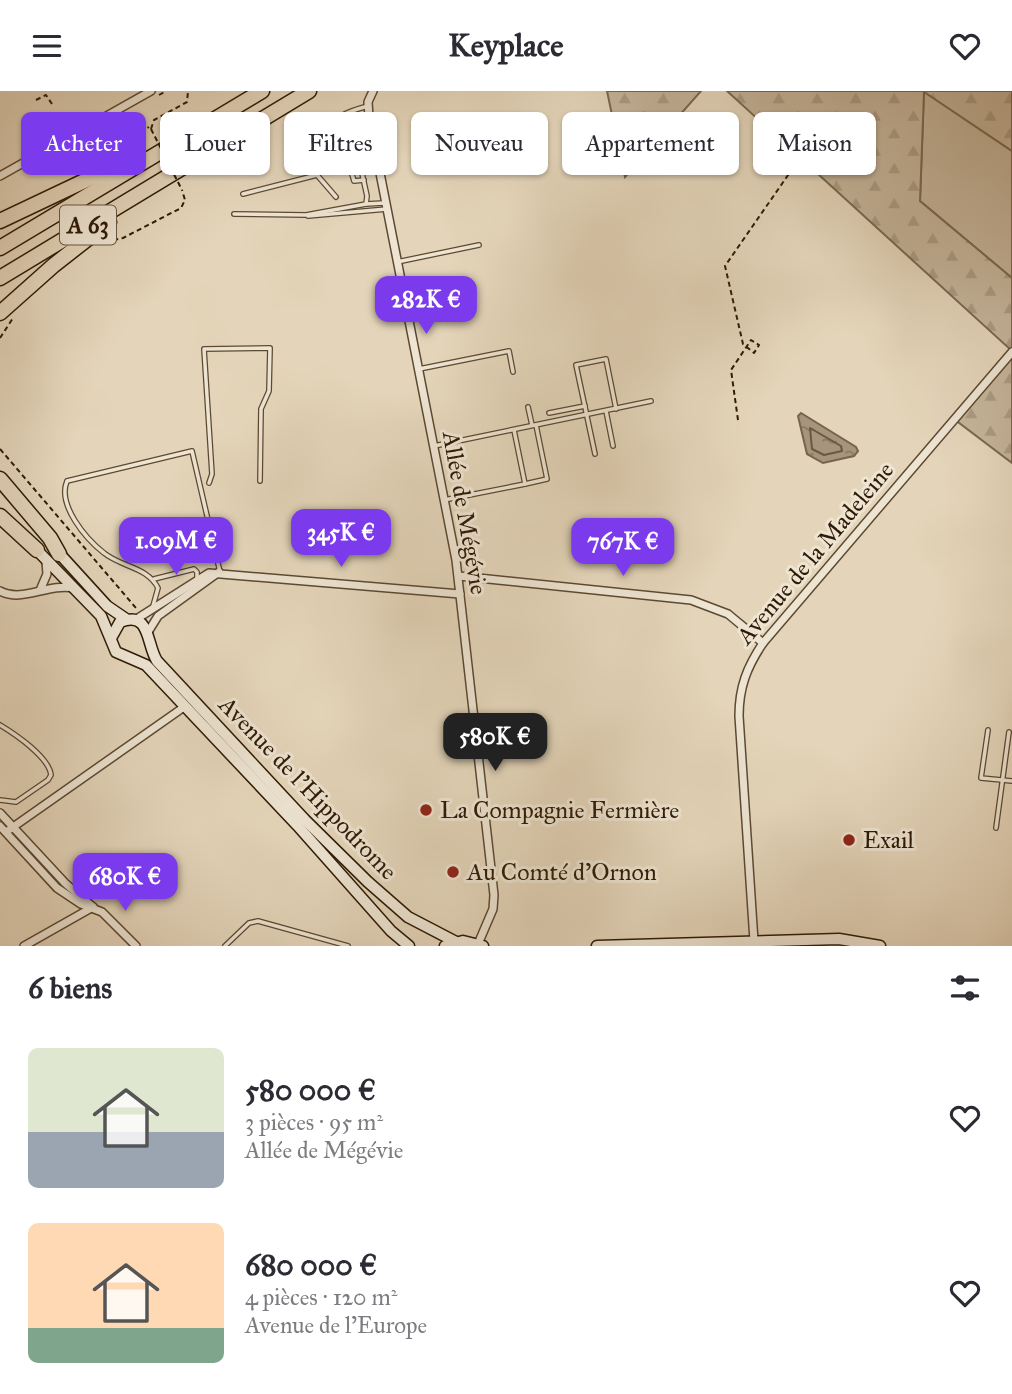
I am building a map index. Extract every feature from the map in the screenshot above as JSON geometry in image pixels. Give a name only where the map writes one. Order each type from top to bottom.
[{"type":"highway","name":"A 63","points":[[228,112],[262,91]]},
{"type":"highway","name":"A 63","points":[[270,115],[309,91]]},
{"type":"highway","points":[[0,221],[160,145]]},
{"type":"highway","name":"A 63","points":[[0,248],[160,152]]},
{"type":"highway","name":"A 63","points":[[0,278],[174,175]]},
{"type":"highway","points":[[8,314],[54,265],[106,225],[164,186],[175,175]]},
{"type":"highway","points":[[0,479],[50,538],[47,554],[0,516]]},
{"type":"main road","points":[[0,487],[47,554],[104,620],[116,652],[131,658],[143,653],[149,637],[139,617],[107,606],[47,554],[0,510]]},
{"type":"main road","points":[[111,638],[115,626],[139,617]]},
{"type":"main road","name":"Avenue de l'Hippodrome","points":[[149,637],[150,651],[166,671],[368,882],[408,917],[451,944]]},
{"type":"main road","name":"Avenue de l'Hippodrome","points":[[131,658],[146,665],[297,825],[391,931],[409,946]]},
{"type":"main road","points":[[597,946],[754,941],[819,943],[846,940],[880,946]]},
{"type":"main road","points":[[451,944],[481,945]]},
{"type":"street","points":[[130,91],[135,100]]},
{"type":"street","points":[[0,176],[151,91]]},
{"type":"street","name":"Allée de Mégévie","points":[[369,112],[373,91]]},
{"type":"street","name":"Allée de Mégévie","points":[[380,175],[458,576],[494,895],[493,909],[481,945]]},
{"type":"street","name":"Avenue de la Madeleine","points":[[754,941],[739,702],[746,670],[763,643],[1012,352]]},
{"type":"street","points":[[41,588],[47,574],[47,554]]},
{"type":"street","points":[[139,617],[197,579],[209,573],[220,572],[460,594]]},
{"type":"street","points":[[149,637],[158,616],[220,572]]},
{"type":"street","points":[[458,576],[691,600],[728,614],[763,643]]},
{"type":"street","points":[[0,591],[14,596],[41,588],[77,589]]},
{"type":"street","points":[[6,828],[184,707]]},
{"type":"street","points":[[0,813],[6,828],[65,883],[110,918],[136,946]]},
{"type":"street","points":[[24,946],[41,942],[93,907]]},
{"type":"lane","points":[[346,112],[368,106]]},
{"type":"lane","points":[[243,194],[317,175],[336,197]]},
{"type":"lane","points":[[352,175],[354,181],[364,180]]},
{"type":"lane","points":[[363,175],[366,204]]},
{"type":"lane","points":[[234,214],[306,215],[366,204],[386,206]]},
{"type":"lane","points":[[306,215],[315,217],[386,206]]},
{"type":"lane","points":[[397,262],[479,245]]},
{"type":"lane","points":[[209,484],[212,474],[204,349],[270,348],[269,391],[261,409],[260,481]]},
{"type":"lane","points":[[419,369],[509,351],[513,372]]},
{"type":"lane","points":[[595,454],[576,365],[606,359],[616,409]]},
{"type":"lane","points":[[434,446],[651,401]]},
{"type":"lane","points":[[550,413],[585,406]]},
{"type":"lane","points":[[444,500],[547,479],[528,407]]},
{"type":"lane","points":[[606,411],[613,446]]},
{"type":"lane","points":[[514,430],[524,484]]},
{"type":"lane","points":[[197,579],[194,569],[153,579],[105,554],[67,509],[63,489],[67,481],[192,451],[220,572]]},
{"type":"lane","points":[[139,617],[157,595],[153,579]]},
{"type":"lane","points":[[0,725],[40,756],[48,765],[51,775],[16,802],[0,800]]},
{"type":"lane","points":[[988,730],[981,778],[1012,781]]},
{"type":"lane","points":[[996,828],[1009,732]]},
{"type":"lane","points":[[225,946],[249,923],[258,921],[348,946]]},
{"type":"path","points":[[46,91],[52,104]]},
{"type":"path","points":[[146,130],[154,120],[187,102],[188,91]]},
{"type":"path","points":[[36,100],[46,95]]},
{"type":"path","points":[[98,243],[123,238],[181,208],[185,200],[150,128]]},
{"type":"path","points":[[738,420],[731,370],[746,347],[725,266],[788,175]]},
{"type":"path","points":[[0,338],[8,314]]},
{"type":"path","points":[[0,449],[139,617]]},
{"type":"green space","points":[[607,91],[701,91],[682,112],[611,112]]},
{"type":"green space","points":[[727,91],[1012,91],[1012,151],[924,92],[920,201],[1012,278],[1012,351],[819,175],[876,175],[876,112],[753,112],[753,115]]},
{"type":"green space","points":[[924,91],[1012,151],[1012,278],[920,201]]},
{"type":"green space","points":[[1012,352],[1012,463],[954,419]]},
{"type":"water","points":[[801,413],[856,447],[858,451],[854,456],[823,463],[807,454],[798,416]]},
{"type":"place","name":"La Compagnie Fermière","points":[[426,810]]},
{"type":"place","name":"Exail","points":[[849,840]]},
{"type":"place","name":"Au Comté d'Ornon","points":[[453,872]]}]
